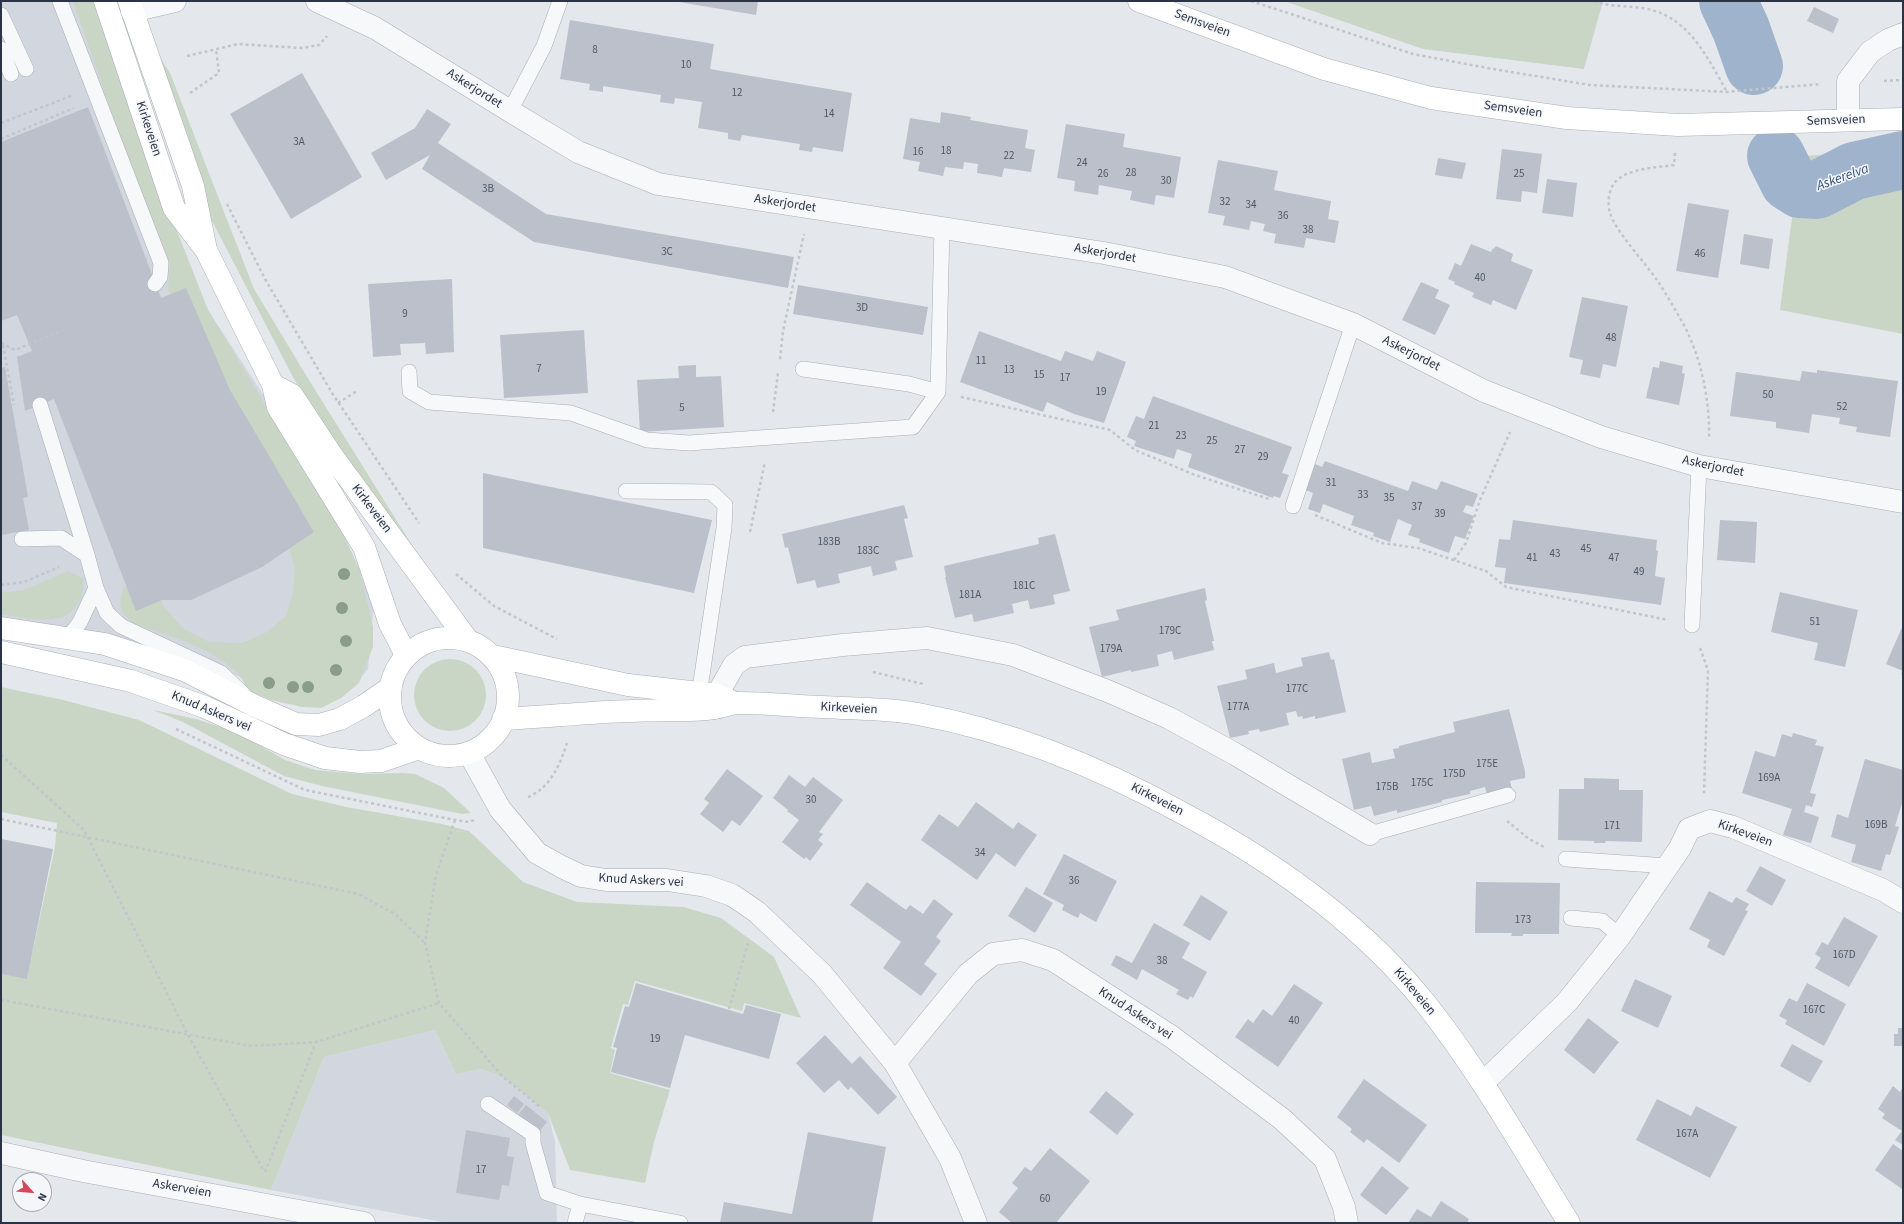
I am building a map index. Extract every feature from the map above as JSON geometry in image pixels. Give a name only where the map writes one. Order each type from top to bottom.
[{"type":"main road","name":"Kirkeveien","points":[[105,1],[174,208],[206,250],[273,385],[278,407],[364,547],[390,624],[406,655]]},
{"type":"main road","name":"Semsveien","points":[[1139,1],[1324,69],[1431,98],[1567,118],[1678,125],[1903,119]]},
{"type":"main road","name":"Kirkeveien","points":[[131,6],[192,186],[206,250]]},
{"type":"main road","name":"Kirkeveien","points":[[273,385],[292,395],[333,457],[466,638]]},
{"type":"main road","name":"Knud Askers vei","points":[[1,628],[105,644],[184,670],[255,706],[296,724],[318,725],[340,719],[364,706],[390,688]]},
{"type":"main road","points":[[440,638],[466,638],[493,656],[504,672],[507,710],[500,728],[486,743],[469,753],[452,756],[441,755],[419,748],[406,738],[391,714],[390,688],[396,670],[406,655],[421,644],[440,638]]},
{"type":"main road","name":"Knud Askers vei","points":[[1,652],[131,681],[205,707],[284,744],[325,758],[360,762],[381,761],[419,748]]},
{"type":"main road","name":"Kirkeveien","points":[[493,656],[712,702],[861,709],[916,714],[1016,739],[1078,762],[1152,796],[1233,840],[1280,870],[1349,925],[1384,957],[1425,1003],[1483,1083],[1569,1223]]},
{"type":"main road","name":"Kirkeveien","points":[[504,719],[628,711],[712,702]]},
{"type":"street","points":[[131,6],[175,1]]},
{"type":"street","name":"Askerjordet","points":[[317,1],[342,11],[375,28],[510,112],[578,152],[658,184],[942,227],[1225,276],[1353,324],[1484,391],[1601,437],[1703,467],[1903,502]]},
{"type":"street","points":[[1848,120],[1848,81],[1870,52],[1888,40],[1903,34]]},
{"type":"street","points":[[712,702],[734,665],[745,657],[843,645],[927,638],[1012,655],[1110,692],[1169,718],[1235,754],[1370,834]]},
{"type":"street","name":"Knud Askers vei","points":[[469,753],[500,809],[537,853],[562,867],[582,876],[606,880],[667,880],[706,886],[732,895],[757,912],[822,974],[896,1063],[950,1158],[976,1223]]},
{"type":"street","name":"Kirkeveien","points":[[1689,829],[1710,822],[1733,827],[1883,890],[1903,902]]},
{"type":"street","points":[[1483,1083],[1567,1002],[1620,936],[1668,866],[1689,829]]},
{"type":"street","name":"Knud Askers vei","points":[[896,1063],[968,974],[993,954],[1022,950],[1053,960],[1172,1037],[1282,1119],[1325,1159],[1344,1206],[1347,1223]]},
{"type":"street","name":"Askerveien","points":[[1,1153],[83,1171],[364,1223]]},
{"type":"lane","points":[[60,1],[109,147],[161,263],[160,278],[156,284]]},
{"type":"lane","points":[[510,112],[544,46],[555,3]]},
{"type":"lane","points":[[1,15],[26,69]]},
{"type":"lane","points":[[1,49],[11,74]]},
{"type":"lane","points":[[409,372],[410,391],[429,402],[571,413],[647,440],[689,443],[913,427],[938,392],[942,227]]},
{"type":"lane","points":[[1293,506],[1353,324]]},
{"type":"lane","points":[[803,369],[910,384],[938,392]]},
{"type":"lane","points":[[40,405],[96,588],[107,613],[121,626],[222,673],[255,706]]},
{"type":"lane","points":[[1692,625],[1703,467]]},
{"type":"lane","points":[[626,492],[711,492],[725,505],[712,702]]},
{"type":"lane","points":[[22,539],[61,538],[87,555]]},
{"type":"lane","points":[[68,638],[80,622],[96,588]]},
{"type":"lane","points":[[1370,834],[1508,795]]},
{"type":"lane","points":[[1566,859],[1668,866]]},
{"type":"lane","points":[[1571,918],[1602,921],[1620,936]]},
{"type":"lane","points":[[488,1104],[533,1134],[533,1143],[547,1193],[580,1204],[680,1223]]},
{"type":"lane","points":[[576,1223],[580,1204]]},
{"type":"path","points":[[1251,1],[1413,54],[1493,69],[1590,84],[1727,92],[1848,81],[1903,80]]},
{"type":"path","points":[[1594,1],[1652,10],[1676,21],[1699,44],[1727,92]]},
{"type":"path","points":[[187,56],[238,44],[302,48],[319,45],[335,28],[342,11]]},
{"type":"path","points":[[186,95],[219,73],[216,49]]},
{"type":"path","points":[[1679,89],[1678,125],[1674,165],[1633,172],[1618,178],[1611,188],[1609,206],[1610,214],[1619,229],[1657,281],[1685,328],[1696,356],[1705,391],[1710,422],[1709,449],[1703,467]]},
{"type":"path","points":[[1,123],[73,96]]},
{"type":"path","points":[[1,139],[76,108],[77,111]]},
{"type":"path","points":[[226,202],[265,279],[338,403],[420,524]]},
{"type":"path","points":[[2,344],[15,350],[63,330]]},
{"type":"path","points":[[2,344],[14,406]]},
{"type":"path","points":[[338,403],[357,391]]},
{"type":"path","points":[[1454,560],[1466,543],[1480,500],[1505,444],[1519,405]]},
{"type":"path","points":[[1,585],[24,582],[87,555]]},
{"type":"path","points":[[450,569],[494,606],[561,641]]},
{"type":"path","points":[[1689,829],[1704,792],[1708,670],[1692,625]]},
{"type":"path","points":[[865,671],[927,685]]},
{"type":"path","points":[[524,799],[533,795],[550,780],[559,766],[567,738]]},
{"type":"path","points":[[1,755],[84,830],[188,1035],[264,1171]]},
{"type":"path","points":[[1484,802],[1529,839],[1566,859]]},
{"type":"path","points":[[1,819],[358,894],[395,914],[425,942]]},
{"type":"path","points":[[455,820],[436,875],[425,942],[439,1003],[503,1077],[538,1105],[542,1111]]},
{"type":"path","points":[[729,1009],[757,912]]},
{"type":"path","points":[[1,1000],[251,1046],[316,1042],[439,1003]]},
{"type":"path","points":[[266,1204],[264,1171],[316,1042]]},
{"type":"shaded area","points":[[1,1],[78,1],[130,156],[208,310],[303,456],[374,603],[368,669],[352,689],[321,708],[188,657],[1,618]]},
{"type":"shaded area","points":[[435,1030],[456,1074],[481,1069],[503,1077],[548,1113],[555,1142],[557,1223],[448,1223],[271,1190],[324,1057]]},
{"type":"green space","points":[[73,1],[97,1],[139,134],[208,310],[344,535],[360,571],[373,627],[373,647],[359,683],[341,698],[321,708],[302,707],[271,700],[247,690],[241,678],[230,666],[200,648],[166,634],[137,625],[127,618],[122,609],[121,600],[124,587],[137,585],[159,595],[164,607],[185,630],[209,642],[242,643],[267,632],[286,616],[293,592],[295,569],[264,453],[218,367],[183,289],[171,294],[168,289],[170,263],[154,228],[128,160]]},
{"type":"green space","points":[[1284,1],[1603,1],[1584,69],[1423,49]]},
{"type":"green space","points":[[159,56],[170,73],[254,289],[425,566],[346,460],[295,381],[209,215]]},
{"type":"green space","points":[[1903,150],[1903,334],[1780,310],[1800,156]]},
{"type":"green space","points":[[68,571],[84,579],[80,600],[74,609],[65,615],[56,619],[45,620],[1,614],[1,592],[22,591]]},
{"type":"green space","points":[[450,659],[470,665],[480,675],[486,695],[480,715],[470,725],[450,731],[430,725],[420,715],[414,695],[420,675],[430,665]]},
{"type":"green space","points":[[1,687],[63,700],[139,720],[292,794],[346,807],[442,824],[469,831],[523,882],[577,902],[683,907],[721,918],[774,957],[801,1018],[744,1003],[742,1011],[635,981],[628,1005],[623,1004],[611,1048],[615,1050],[610,1073],[670,1090],[654,1142],[645,1183],[570,1170],[548,1113],[503,1077],[481,1069],[456,1074],[435,1030],[324,1057],[271,1190],[1,1135],[1,974],[27,978],[55,847],[57,823],[1,812]]},
{"type":"green space","points":[[153,710],[196,719],[236,732],[285,760],[315,770],[360,774],[415,774],[444,788],[471,813],[462,814],[322,786],[284,776],[183,722]]},
{"type":"building","points":[[673,1],[758,1],[756,15]]},
{"type":"building","points":[[1814,7],[1839,19],[1833,33],[1807,21]]},
{"type":"building","points":[[570,20],[714,44],[710,69],[852,93],[843,152],[813,147],[812,152],[799,150],[800,144],[742,135],[740,141],[728,139],[728,133],[698,128],[702,102],[675,98],[674,104],[660,102],[661,95],[603,86],[603,92],[589,90],[590,84],[560,79]]},
{"type":"building","points":[[302,73],[362,177],[291,219],[230,114]]},
{"type":"building","points":[[88,107],[161,298],[186,288],[230,390],[314,532],[262,567],[191,600],[162,600],[136,611],[54,399],[25,411],[17,357],[32,351],[17,315],[1,321],[1,142]]},
{"type":"building","points":[[427,109],[451,124],[438,143],[546,214],[794,257],[788,288],[534,242],[422,169],[430,155],[386,180],[371,153],[415,128]]},
{"type":"building","points":[[941,112],[971,117],[970,120],[1028,130],[1025,148],[1035,150],[1031,172],[1004,168],[1002,177],[977,173],[978,164],[964,162],[963,169],[945,167],[943,176],[918,171],[920,162],[903,159],[910,118],[940,123]]},
{"type":"building","points":[[1066,124],[1125,134],[1123,147],[1181,157],[1174,198],[1156,195],[1154,205],[1130,200],[1132,191],[1099,185],[1098,195],[1074,191],[1075,181],[1057,178]]},
{"type":"building","points":[[1502,149],[1542,154],[1537,193],[1522,191],[1521,202],[1496,199]]},
{"type":"building","points":[[1438,158],[1466,163],[1462,179],[1435,175]]},
{"type":"building","points":[[1218,160],[1278,171],[1274,190],[1331,201],[1328,219],[1339,221],[1335,243],[1306,238],[1304,248],[1274,243],[1276,234],[1263,231],[1265,224],[1251,221],[1249,230],[1223,225],[1225,216],[1208,213]]},
{"type":"building","points":[[1547,179],[1577,183],[1573,217],[1542,213]]},
{"type":"building","points":[[1688,203],[1729,210],[1718,278],[1676,271]]},
{"type":"building","points":[[1744,234],[1773,239],[1769,269],[1740,264]]},
{"type":"building","points":[[1471,244],[1491,252],[1496,246],[1513,254],[1511,261],[1533,270],[1516,310],[1493,300],[1491,305],[1472,297],[1474,293],[1454,284],[1455,282],[1448,279],[1455,263],[1461,266]]},
{"type":"building","points":[[452,279],[454,352],[426,354],[425,343],[400,344],[401,355],[373,357],[368,284]]},
{"type":"building","points":[[1421,282],[1439,290],[1435,298],[1450,305],[1435,335],[1402,320]]},
{"type":"building","points":[[798,285],[928,307],[923,335],[793,314]]},
{"type":"building","points":[[1582,297],[1628,306],[1616,367],[1603,364],[1600,378],[1580,374],[1583,360],[1569,357]]},
{"type":"building","points":[[584,330],[588,393],[504,398],[500,335]]},
{"type":"building","points":[[979,331],[1061,361],[1065,351],[1093,361],[1097,351],[1126,362],[1104,423],[1074,414],[1047,402],[1043,412],[960,382]]},
{"type":"building","points":[[1660,361],[1683,366],[1682,373],[1685,374],[1679,405],[1646,398],[1653,367],[1659,368]]},
{"type":"building","points":[[696,365],[696,377],[721,376],[724,427],[640,432],[637,380],[679,378],[678,366]]},
{"type":"building","points":[[5,367],[28,497],[23,498],[29,530],[1,535],[1,368]]},
{"type":"building","points":[[1817,370],[1898,381],[1890,437],[1856,432],[1857,427],[1839,424],[1840,418],[1812,414],[1809,433],[1776,428],[1776,422],[1730,416],[1736,372],[1800,381],[1802,371],[1817,373]]},
{"type":"building","points":[[1153,396],[1292,447],[1282,473],[1289,475],[1280,498],[1274,496],[1273,498],[1188,467],[1192,454],[1177,449],[1174,459],[1134,446],[1136,441],[1127,437],[1136,416],[1144,419]]},
{"type":"building","points":[[1325,461],[1408,491],[1412,481],[1437,490],[1441,481],[1478,494],[1473,507],[1466,505],[1463,512],[1474,516],[1465,539],[1455,536],[1449,553],[1419,542],[1420,539],[1408,535],[1412,525],[1398,519],[1390,542],[1373,536],[1374,533],[1351,525],[1354,516],[1323,504],[1320,513],[1308,509],[1313,493],[1305,490],[1315,464],[1322,467]]},
{"type":"building","points":[[483,473],[712,520],[694,593],[483,548]]},
{"type":"building","points":[[904,505],[908,518],[904,519],[913,557],[895,561],[897,570],[873,576],[871,566],[838,574],[840,583],[817,588],[815,580],[797,584],[788,547],[785,548],[782,534]]},
{"type":"building","points":[[1513,520],[1657,540],[1656,550],[1658,551],[1655,576],[1665,578],[1661,605],[1504,583],[1506,568],[1495,567],[1499,539],[1510,540]]},
{"type":"building","points":[[1720,520],[1757,522],[1755,563],[1717,560]]},
{"type":"building","points":[[1055,534],[1070,591],[1053,595],[1055,604],[1030,609],[1028,600],[1012,604],[1014,613],[974,622],[972,614],[955,618],[945,577],[944,566],[1039,544],[1038,538]]},
{"type":"building","points":[[1205,588],[1207,600],[1205,601],[1214,641],[1212,641],[1214,650],[1174,660],[1172,651],[1157,655],[1159,666],[1131,672],[1131,670],[1102,677],[1089,627],[1119,620],[1116,610]]},
{"type":"building","points":[[1780,592],[1858,610],[1845,667],[1814,660],[1818,643],[1771,632]]},
{"type":"building","points":[[1903,625],[1903,671],[1886,664]]},
{"type":"building","points":[[1329,652],[1331,660],[1334,659],[1346,712],[1315,719],[1315,716],[1303,719],[1302,716],[1298,717],[1296,711],[1286,713],[1289,725],[1260,732],[1259,729],[1248,731],[1249,734],[1230,738],[1217,686],[1247,679],[1245,670],[1274,663],[1276,673],[1303,666],[1301,658]]},
{"type":"building","points":[[1509,709],[1525,771],[1525,778],[1510,781],[1512,789],[1487,795],[1485,787],[1470,791],[1470,794],[1442,800],[1442,802],[1397,813],[1397,810],[1374,816],[1371,806],[1354,810],[1342,759],[1370,752],[1372,763],[1395,758],[1393,749],[1399,748],[1399,746],[1455,732],[1453,722]]},
{"type":"building","points":[[1793,733],[1817,740],[1815,745],[1824,747],[1810,793],[1816,794],[1812,807],[1806,805],[1804,812],[1819,817],[1811,843],[1783,835],[1792,809],[1742,793],[1755,751],[1775,757],[1782,734],[1792,737]]},
{"type":"building","points":[[1865,759],[1903,770],[1903,800],[1895,826],[1899,827],[1890,855],[1886,854],[1881,871],[1851,862],[1856,845],[1831,837],[1837,814],[1848,818]]},
{"type":"building","points":[[727,769],[763,796],[740,826],[732,820],[723,832],[700,814],[709,803],[704,799]]},
{"type":"building","points":[[789,775],[805,787],[813,777],[843,800],[819,832],[823,834],[818,840],[823,844],[810,861],[806,857],[804,859],[782,842],[799,820],[773,798]]},
{"type":"building","points":[[1584,778],[1619,779],[1619,790],[1643,790],[1642,842],[1606,841],[1605,843],[1594,843],[1594,841],[1558,840],[1559,789],[1584,789]]},
{"type":"building","points":[[976,802],[1013,829],[1018,822],[1037,835],[1015,867],[996,853],[977,880],[921,840],[939,814],[958,827]]},
{"type":"building","points":[[1,839],[53,849],[27,979],[1,974]]},
{"type":"building","points":[[1064,854],[1117,881],[1096,922],[1080,913],[1078,918],[1062,910],[1064,905],[1043,894]]},
{"type":"building","points":[[1760,866],[1786,880],[1772,906],[1746,891]]},
{"type":"building","points":[[867,882],[906,910],[910,905],[923,914],[934,899],[953,914],[936,937],[941,941],[924,964],[937,974],[921,996],[883,968],[901,942],[850,905]]},
{"type":"building","points":[[1476,882],[1560,883],[1559,934],[1523,934],[1523,936],[1511,936],[1512,933],[1475,933]]},
{"type":"building","points":[[1026,887],[1053,903],[1035,933],[1008,916]]},
{"type":"building","points":[[1709,891],[1732,903],[1736,897],[1749,904],[1745,910],[1748,911],[1724,956],[1707,947],[1710,940],[1689,929]]},
{"type":"building","points":[[1201,895],[1228,912],[1210,941],[1183,925]]},
{"type":"building","points":[[1844,917],[1878,936],[1849,987],[1815,968],[1821,958],[1815,954],[1822,942],[1828,945]]},
{"type":"building","points":[[1154,923],[1190,943],[1182,958],[1207,972],[1193,998],[1190,996],[1188,1000],[1176,994],[1179,990],[1142,969],[1137,980],[1111,965],[1116,955],[1132,963]]},
{"type":"building","points":[[1635,979],[1672,996],[1658,1028],[1621,1011]]},
{"type":"building","points":[[636,983],[743,1014],[746,1005],[781,1014],[769,1059],[685,1035],[670,1088],[611,1072],[617,1048],[613,1047],[625,1006],[629,1007]]},
{"type":"building","points":[[1807,983],[1846,1004],[1824,1046],[1785,1024],[1787,1020],[1779,1016],[1789,998],[1797,1002]]},
{"type":"building","points":[[1294,984],[1323,1003],[1278,1067],[1235,1037],[1248,1019],[1253,1023],[1263,1009],[1272,1016]]},
{"type":"building","points":[[1588,1018],[1619,1042],[1594,1074],[1564,1050]]},
{"type":"building","points":[[1898,1028],[1903,1028],[1903,1046],[1894,1046],[1894,1034],[1898,1034]]},
{"type":"building","points":[[825,1035],[852,1064],[860,1056],[897,1097],[878,1115],[851,1087],[848,1090],[839,1080],[824,1093],[796,1063]]},
{"type":"building","points":[[1792,1044],[1823,1061],[1810,1083],[1780,1066]]},
{"type":"building","points":[[1364,1079],[1427,1125],[1399,1163],[1367,1139],[1364,1143],[1350,1132],[1352,1129],[1337,1117]]},
{"type":"building","points":[[1893,1086],[1900,1092],[1903,1087],[1903,1145],[1895,1140],[1902,1131],[1882,1118],[1885,1114],[1878,1109]]},
{"type":"building","points":[[1106,1091],[1134,1114],[1117,1135],[1089,1112]]},
{"type":"building","points":[[514,1096],[524,1104],[517,1113],[507,1105]]},
{"type":"building","points":[[1657,1099],[1691,1116],[1696,1106],[1737,1127],[1710,1178],[1636,1140]]},
{"type":"building","points":[[526,1105],[547,1122],[539,1132],[518,1115]]},
{"type":"building","points":[[466,1130],[510,1138],[507,1156],[514,1157],[509,1186],[502,1185],[499,1200],[456,1193]]},
{"type":"building","points":[[808,1132],[886,1147],[872,1223],[720,1223],[724,1202],[792,1214]]},
{"type":"building","points":[[1893,1144],[1903,1151],[1902,1189],[1875,1170]]},
{"type":"building","points":[[1050,1148],[1090,1181],[1056,1223],[1012,1223],[999,1212],[1018,1188],[1012,1183],[1025,1167],[1031,1171]]},
{"type":"building","points":[[1382,1166],[1409,1188],[1386,1215],[1360,1195]]},
{"type":"building","points":[[1441,1201],[1469,1219],[1467,1223],[1408,1223],[1417,1209],[1431,1217]]},
{"type":"waterway","name":"Askerelva","points":[[1728,1],[1741,29],[1754,66]]},
{"type":"waterway","name":"Askerelva","points":[[1776,156],[1789,182],[1800,189],[1817,190],[1854,171],[1903,160]]}]
